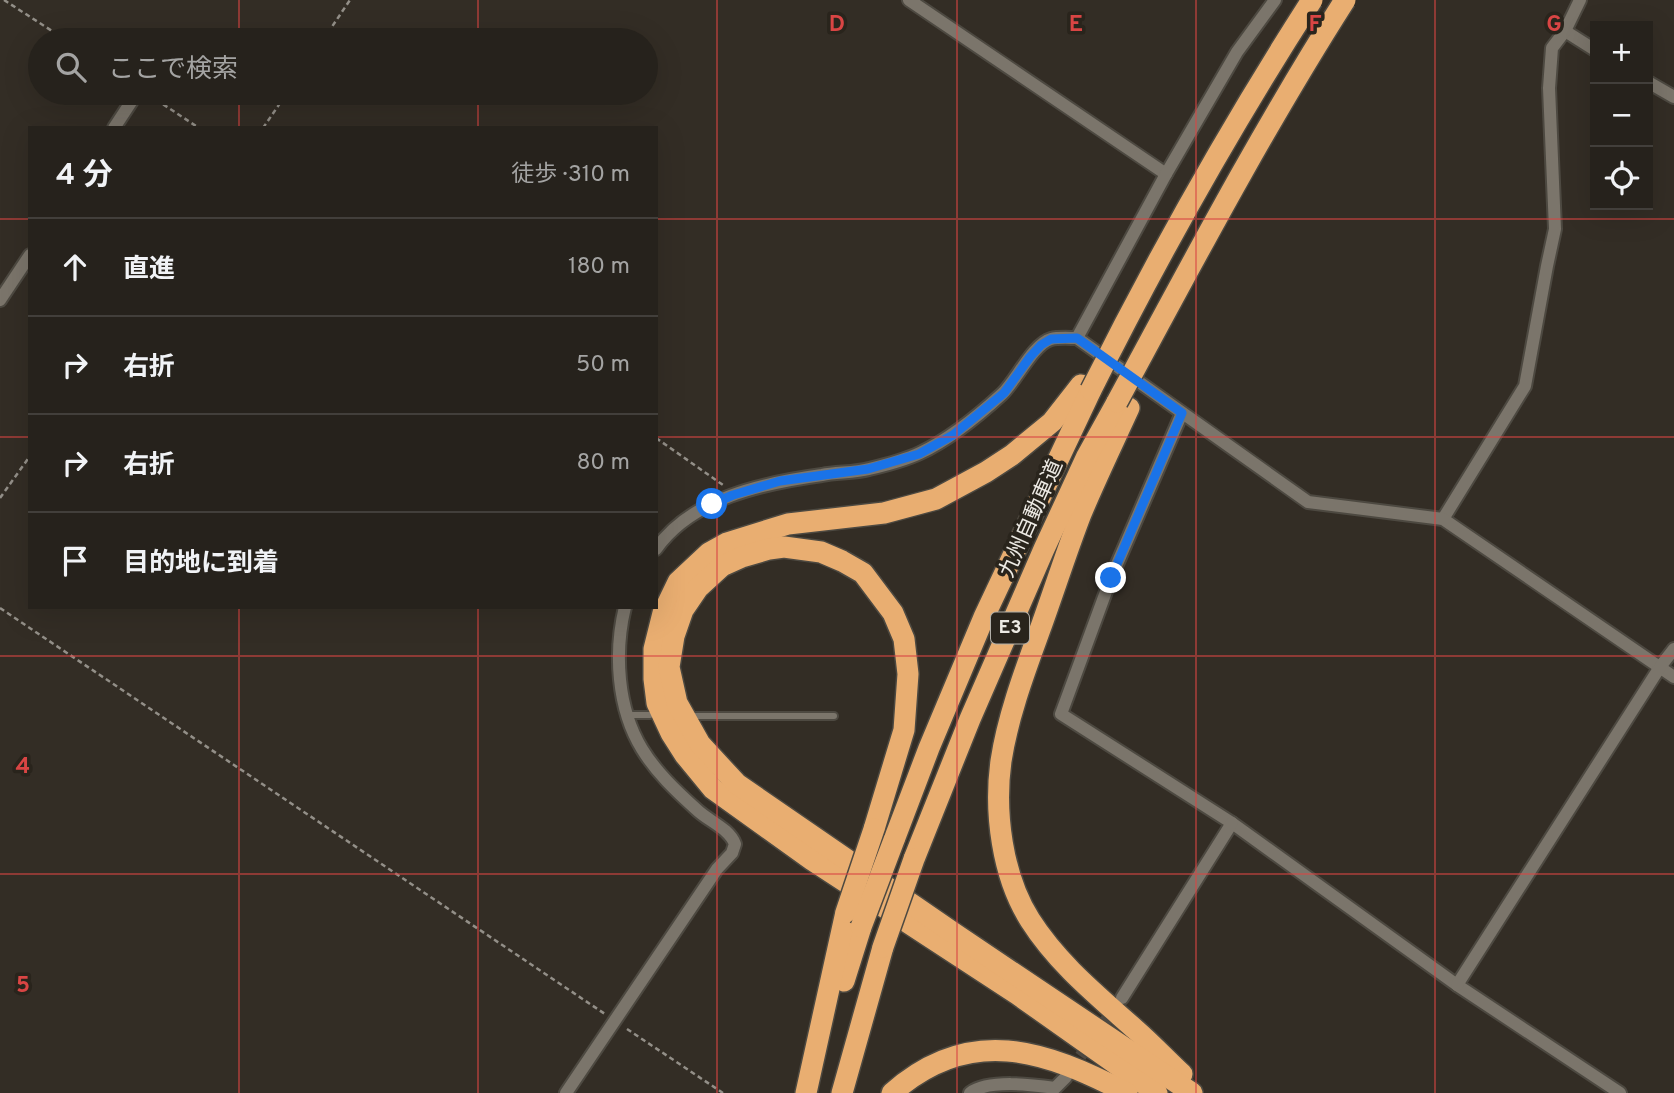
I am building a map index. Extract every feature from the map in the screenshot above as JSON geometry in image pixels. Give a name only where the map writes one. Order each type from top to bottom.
[{"type":"highway","name":"九州自動車道","points":[[808,1093],[853,920],[894,840],[984,617],[1086,387],[1198,187],[1312,0]]},
{"type":"highway","points":[[1201,1093],[1138,1031],[1074,975],[1049,947],[1029,918],[1013,887],[1000,834],[1001,762],[1009,725],[1034,646],[1123,405],[1227,200],[1345,0]]},
{"type":"highway","points":[[1086,387],[1052,422],[1012,455],[936,499],[884,513],[788,524],[727,543],[709,553],[678,582],[663,614],[654,649],[654,678],[657,703],[671,733],[713,789],[812,860],[1017,994],[1157,1093]]},
{"type":"highway","name":"九州自動車道","points":[[842,1093],[883,947],[914,859],[970,719],[1087,456],[1123,405]]},
{"type":"highway","points":[[853,920],[874,829],[904,730],[908,674],[904,639],[893,613],[878,591],[863,573],[842,561],[821,552],[784,547],[742,557],[722,566],[698,589],[683,610],[674,636],[670,667],[677,703],[700,744],[737,784],[747,791],[941,925],[1192,1093]]},
{"type":"highway","points":[[892,1093],[915,1075],[946,1058],[977,1051],[1007,1050],[1031,1054],[1090,1074],[1127,1093]]},
{"type":"street","points":[[909,0],[1166,174]]},
{"type":"street","points":[[1077,338],[1166,174],[1237,52],[1275,0]]},
{"type":"street","points":[[1443,519],[1525,386],[1555,229],[1549,88],[1552,48],[1580,0]]},
{"type":"street","points":[[1564,31],[1590,47]]},
{"type":"street","points":[[1651,84],[1674,97]]},
{"type":"street","points":[[115,126],[129,105]]},
{"type":"street","points":[[0,300],[28,258]]},
{"type":"street","points":[[658,546],[664,537],[688,518],[733,495],[780,481],[868,469],[919,454],[953,435],[1004,393],[1041,345],[1051,339],[1077,338],[1308,502],[1443,519],[1674,677]]},
{"type":"street","points":[[1182,413],[1111,578],[1061,714],[1232,823],[1457,985],[1620,1093]]},
{"type":"street","points":[[566,1093],[735,845],[732,836],[699,813],[660,775],[641,748],[627,715],[621,689],[619,645],[625,609]]},
{"type":"street","points":[[1457,985],[1674,649]]},
{"type":"street","points":[[1122,998],[1232,823]]},
{"type":"street","points":[[970,1093],[975,1089],[1017,1083],[1055,1088],[1066,1077]]},
{"type":"lane","points":[[627,715],[650,715]]},
{"type":"lane","points":[[695,716],[834,716]]},
{"type":"path","points":[[4,0],[47,28]]},
{"type":"path","points":[[331,28],[350,0]]},
{"type":"path","points":[[164,105],[196,126]]},
{"type":"path","points":[[264,126],[279,105]]},
{"type":"path","points":[[658,440],[720,482],[733,495]]},
{"type":"path","points":[[0,498],[28,459]]},
{"type":"path","points":[[0,608],[723,1093]]},
{"type":"tunnel","points":[[1070,1071],[1116,1006]]},
{"type":"route","points":[[712,504],[780,481],[868,469],[919,454],[953,435],[1004,393],[1041,345],[1051,339],[1077,338],[1182,413],[1111,578]]}]
